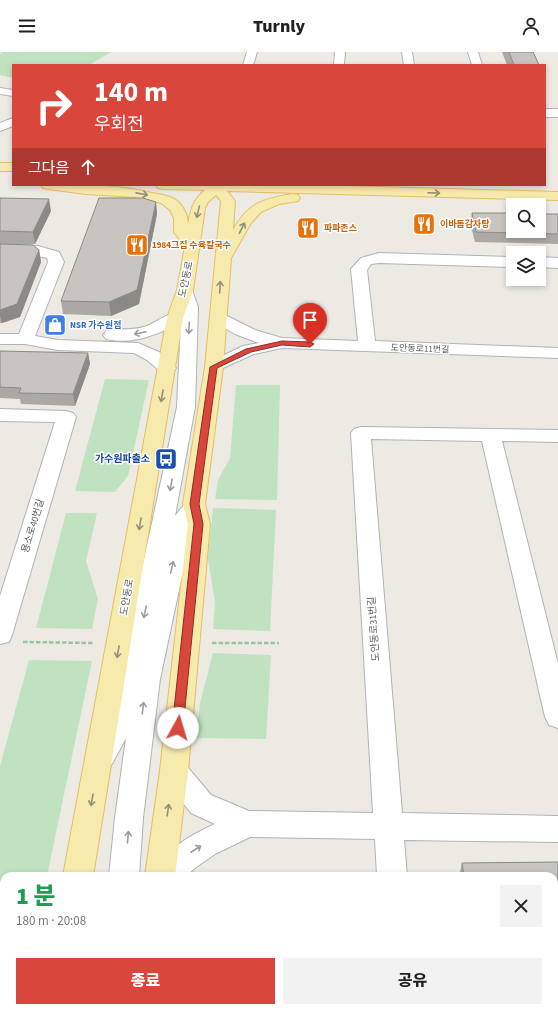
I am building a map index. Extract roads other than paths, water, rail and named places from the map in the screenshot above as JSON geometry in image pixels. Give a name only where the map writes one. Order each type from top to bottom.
[{"type":"main road","points":[[0,167],[12,167]]},
{"type":"main road","points":[[56,186],[86,190],[136,193],[166,200],[176,208],[181,218],[181,232],[192,245]]},
{"type":"main road","points":[[217,186],[558,196]]},
{"type":"main road","points":[[161,872],[174,771],[198,524],[194,507],[214,367],[219,317],[222,261],[228,201],[217,186]]},
{"type":"main road","name":"도안동로","points":[[79,872],[100,761],[167,368],[176,318],[185,290],[198,208],[202,200],[217,186]]},
{"type":"main road","points":[[222,261],[249,215],[257,206],[274,200],[295,197],[325,197],[367,191]]},
{"type":"street","points":[[248,64],[252,52]]},
{"type":"street","points":[[339,64],[340,52]]},
{"type":"street","points":[[407,52],[409,64]]},
{"type":"street","points":[[473,52],[477,64]]},
{"type":"street","points":[[0,91],[12,93]]},
{"type":"street","points":[[546,113],[558,113]]},
{"type":"street","points":[[0,127],[12,122]]},
{"type":"street","points":[[0,250],[38,251],[54,255],[56,262],[25,339]]},
{"type":"street","points":[[367,347],[359,269],[366,261],[380,258],[506,262]]},
{"type":"street","points":[[546,262],[558,263]]},
{"type":"street","points":[[100,761],[123,718],[186,407],[190,307],[185,290]]},
{"type":"street","points":[[219,317],[232,327],[253,337],[282,343]]},
{"type":"street","points":[[0,339],[25,339],[56,336],[140,335],[162,327],[176,318]]},
{"type":"street","points":[[25,339],[58,345],[138,348],[153,356],[167,368]]},
{"type":"street","points":[[214,367],[249,350],[282,343]]},
{"type":"street","name":"도안동로11번길","points":[[282,343],[558,353]]},
{"type":"street","name":"용소로40번길","points":[[0,415],[66,417],[6,634]]},
{"type":"street","name":"도안동로31번길","points":[[392,872],[361,433],[491,435]]},
{"type":"street","points":[[558,436],[491,435],[558,718]]},
{"type":"street","points":[[124,872],[129,818],[147,679],[182,522],[194,507]]},
{"type":"street","points":[[174,771],[201,804],[249,824],[388,825],[558,829]]},
{"type":"street","points":[[171,872],[175,865],[196,849],[249,824]]},
{"type":"place","name":"이바돔감자탕","points":[[424,224]]},
{"type":"place","name":"파파존스","points":[[308,228]]},
{"type":"place","name":"1984그집 수육칼국수","points":[[137,245]]},
{"type":"place","name":"NSR 가수원점","points":[[55,325]]},
{"type":"place","name":"가수원파출소","points":[[166,459]]}]
